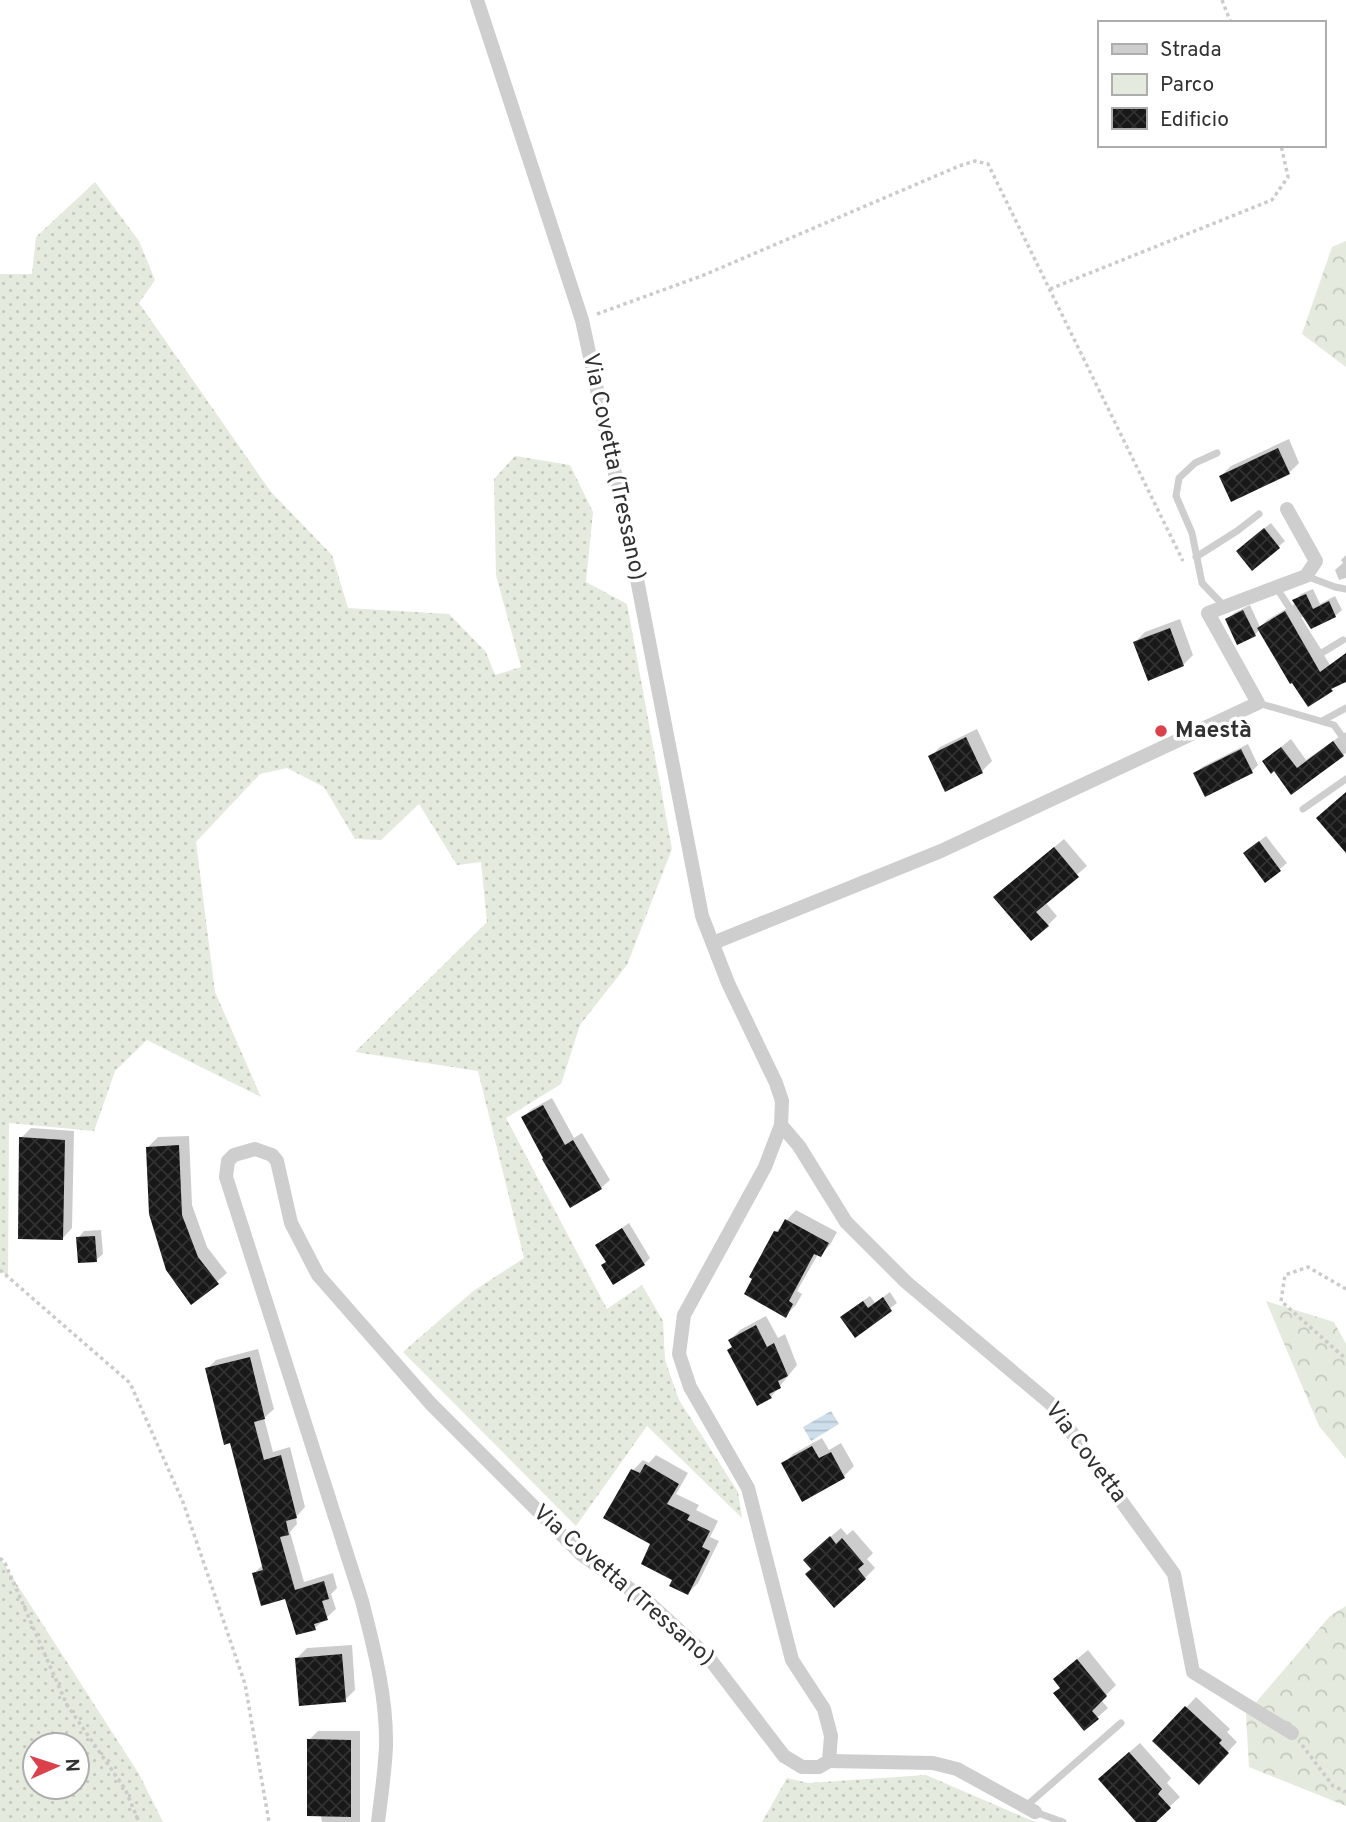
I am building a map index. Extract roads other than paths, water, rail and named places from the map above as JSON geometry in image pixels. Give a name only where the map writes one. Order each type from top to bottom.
[{"type":"street","name":"Via Covetta (Tressano)","points":[[378,1822],[386,1745],[382,1692],[374,1647],[362,1601],[226,1177],[228,1161],[234,1155],[255,1149],[266,1151],[277,1161],[291,1223],[318,1275],[431,1404],[581,1554],[648,1602],[709,1658],[784,1756],[802,1768],[819,1767],[829,1761],[831,1737],[824,1709],[792,1660],[748,1489],[690,1387],[679,1354],[684,1315],[765,1167],[781,1125],[782,1101],[728,983],[702,916],[630,543],[582,320],[477,0]]},
{"type":"street","points":[[713,943],[941,851],[1258,703],[1208,614],[1306,576],[1315,561],[1287,509]]},
{"type":"street","name":"Via Covetta","points":[[781,1125],[799,1146],[846,1222],[906,1282],[1051,1404],[1174,1574],[1193,1672],[1292,1733]]},
{"type":"street","points":[[829,1761],[933,1763],[957,1769],[1030,1809]]},
{"type":"lane","points":[[1217,453],[1195,463],[1179,478],[1175,496],[1192,533],[1202,583],[1224,606]]},
{"type":"lane","points":[[1196,557],[1259,514]]},
{"type":"lane","points":[[1306,576],[1346,589]]},
{"type":"lane","points":[[1276,587],[1320,654],[1343,640]]},
{"type":"lane","points":[[1258,703],[1334,725],[1346,742]]},
{"type":"lane","points":[[1322,721],[1346,708]]},
{"type":"lane","points":[[1303,809],[1346,779]]},
{"type":"lane","points":[[1063,1822],[1030,1809],[1121,1723]]},
{"type":"water","points":[[831,1411],[839,1424],[811,1441],[803,1427]]},
{"type":"place","name":"Maestà","points":[[1161,731]]}]
